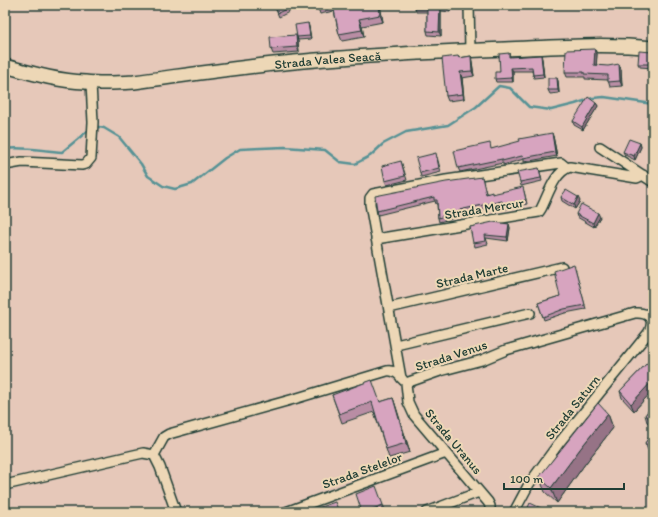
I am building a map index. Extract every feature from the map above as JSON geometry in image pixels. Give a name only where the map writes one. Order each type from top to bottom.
[{"type":"main road","name":"Strada Valea Seacă","points":[[5,66],[61,80],[91,83],[134,82],[292,62],[470,50],[575,47],[653,48]]},
{"type":"street","points":[[469,5],[470,50]]},
{"type":"street","points":[[5,165],[22,162],[86,164],[91,158],[93,132],[91,83]]},
{"type":"street","points":[[600,147],[653,182]]},
{"type":"street","name":"Strada Uranus","points":[[490,512],[489,504],[410,409],[396,345],[376,239],[370,198],[373,194],[446,180],[544,165],[561,164],[567,168]]},
{"type":"street","points":[[567,168],[574,167],[637,178],[642,176]]},
{"type":"street","name":"Strada Mercur","points":[[376,239],[539,212],[542,209],[557,177],[567,168]]},
{"type":"street","name":"Strada Marte","points":[[389,308],[562,267]]},
{"type":"street","name":"Strada Venus","points":[[154,455],[164,438],[169,434],[387,371],[393,371],[404,381],[482,360],[506,350],[635,313],[642,312],[652,321]]},
{"type":"street","points":[[396,345],[530,313]]},
{"type":"street","name":"Strada Saturn","points":[[514,512],[529,484],[559,443],[649,332],[652,321]]},
{"type":"street","points":[[5,486],[143,453],[154,455],[160,467],[176,512]]},
{"type":"street","name":"Strada Stelelor","points":[[286,512],[446,453]]},
{"type":"street","points":[[427,512],[479,492]]},
{"type":"building","points":[[274,5],[286,5],[288,8],[278,13]]},
{"type":"building","points":[[333,5],[379,5],[380,15],[359,19],[362,30],[339,34]]},
{"type":"building","points":[[415,5],[448,5],[448,8],[440,7],[439,32],[427,31],[427,8],[415,8]]},
{"type":"building","points":[[308,23],[310,36],[297,37],[295,25]]},
{"type":"building","points":[[296,35],[297,47],[271,49],[270,37]]},
{"type":"building","points":[[595,49],[594,65],[608,66],[619,64],[620,81],[608,82],[608,75],[584,74],[584,72],[565,72],[566,50]]},
{"type":"building","points":[[639,51],[653,52],[653,64],[638,64]]},
{"type":"building","points":[[509,53],[509,57],[541,55],[543,74],[533,75],[532,67],[511,68],[512,78],[495,79],[495,72],[500,72],[499,54]]},
{"type":"building","points":[[458,56],[459,58],[471,56],[472,71],[460,72],[463,94],[446,96],[442,58]]},
{"type":"building","points":[[548,78],[557,78],[558,90],[548,90]]},
{"type":"building","points":[[588,97],[596,103],[582,127],[573,121]]},
{"type":"building","points":[[552,133],[555,152],[523,158],[522,156],[502,161],[502,159],[458,168],[454,151],[490,143],[491,149],[520,141],[519,139]]},
{"type":"building","points":[[629,139],[640,143],[634,156],[623,152]]},
{"type":"building","points":[[436,153],[439,168],[420,173],[416,158]]},
{"type":"building","points":[[401,161],[405,176],[385,181],[382,166]]},
{"type":"building","points":[[539,168],[541,178],[520,182],[517,172]]},
{"type":"building","points":[[482,177],[486,194],[523,187],[526,200],[503,205],[502,201],[459,210],[459,212],[438,218],[437,200],[434,200],[434,197],[377,211],[375,196],[446,182]]},
{"type":"building","points":[[566,190],[578,197],[574,205],[561,197]]},
{"type":"building","points":[[581,204],[598,213],[593,223],[576,214]]},
{"type":"building","points":[[493,222],[509,224],[507,237],[485,235],[486,241],[473,243],[470,227]]},
{"type":"building","points":[[574,264],[585,305],[564,309],[543,317],[538,303],[560,296],[554,271]]},
{"type":"building","points":[[653,281],[653,294],[649,282]]},
{"type":"building","points":[[653,357],[653,380],[631,404],[620,391]]},
{"type":"building","points":[[372,380],[380,402],[393,398],[406,443],[386,449],[372,402],[339,414],[332,395]]},
{"type":"building","points":[[598,403],[608,414],[551,488],[539,477]]},
{"type":"building","points":[[653,405],[653,421],[645,415]]},
{"type":"building","points":[[653,432],[653,449],[645,443]]},
{"type":"building","points":[[376,486],[383,505],[362,512],[356,494]]},
{"type":"building","points":[[335,502],[339,512],[315,512],[315,509]]},
{"type":"building","points":[[530,503],[543,509],[542,512],[526,512]]},
{"type":"waterway","points":[[94,126],[104,128],[119,137],[141,164],[148,176],[163,186],[175,189],[192,184],[225,158],[240,149],[285,147],[325,150],[340,162],[355,164],[370,156],[383,144],[406,132],[448,125],[476,107],[499,86],[510,88],[529,107],[551,110],[593,98],[604,97],[653,104]]},
{"type":"waterway","points":[[5,149],[26,148],[62,152],[90,129]]}]
